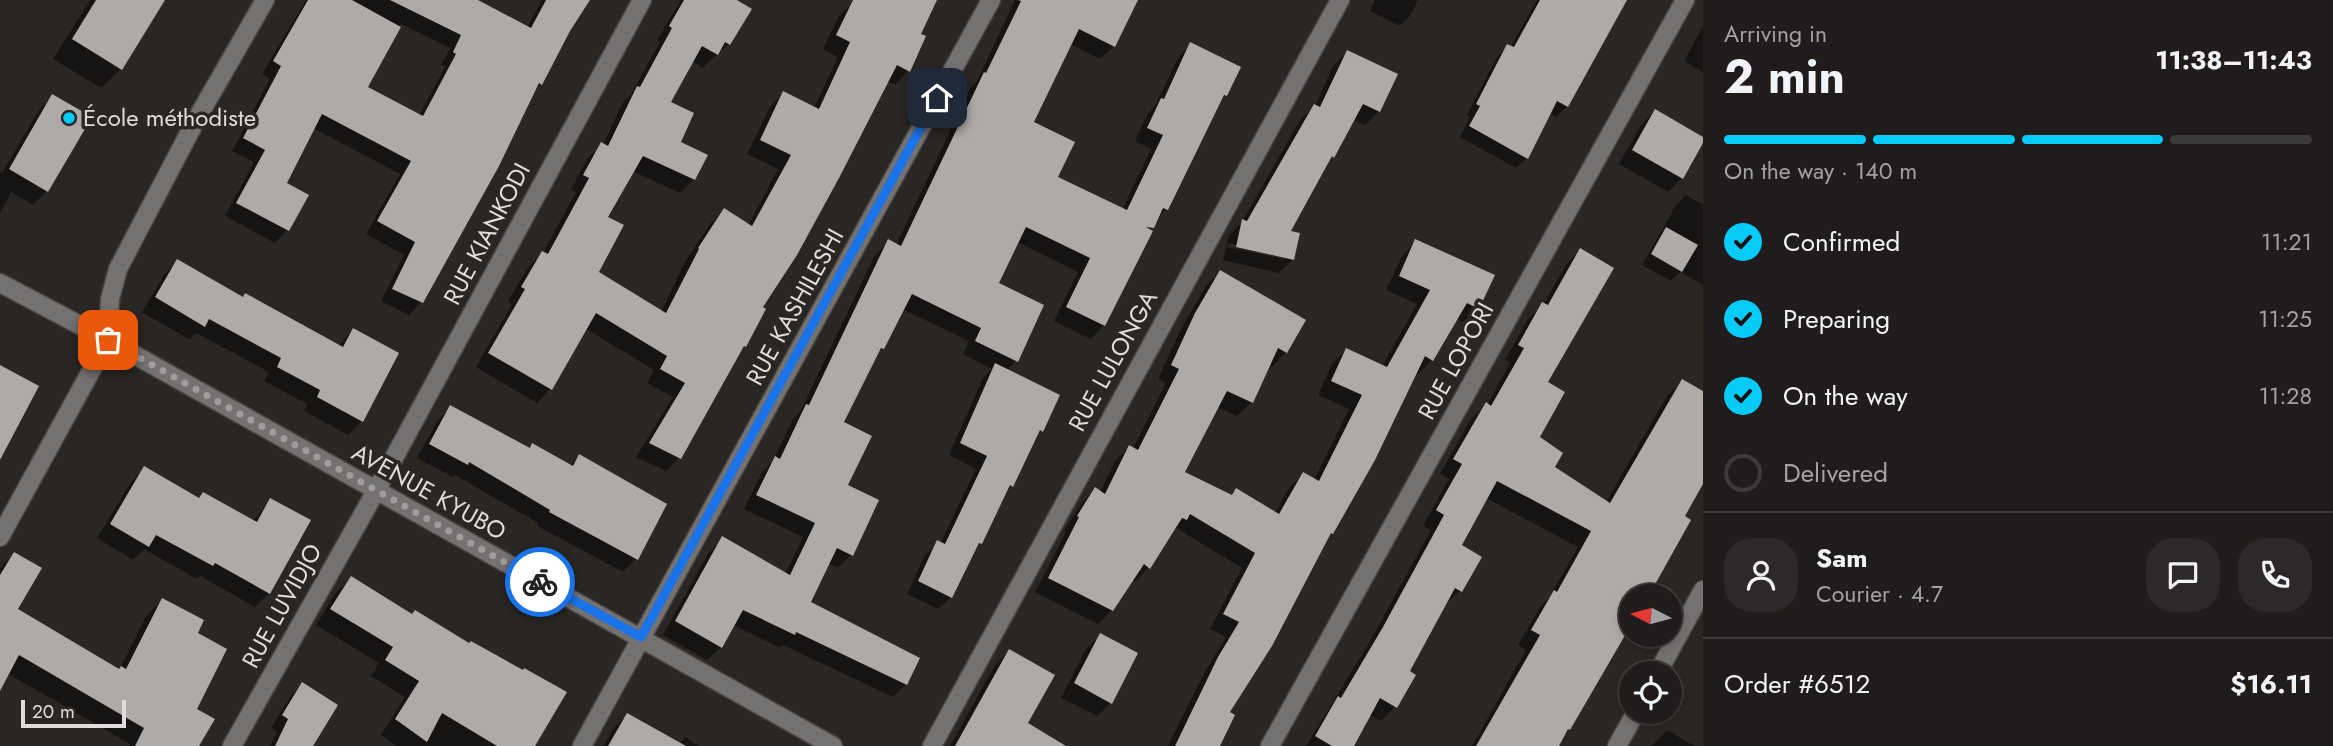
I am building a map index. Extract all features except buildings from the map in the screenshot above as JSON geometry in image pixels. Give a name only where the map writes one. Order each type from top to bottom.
[{"type":"street","points":[[0,537],[108,340],[110,299],[118,269],[190,132],[265,0]]},
{"type":"street","name":"RUE KIANKODI","points":[[376,491],[642,0]]},
{"type":"street","name":"RUE KASHILESHI","points":[[582,746],[991,0]]},
{"type":"street","name":"RUE LULONGA","points":[[932,746],[1340,0]]},
{"type":"street","name":"RUE LOPORI","points":[[1270,746],[1685,0]]},
{"type":"street","name":"AVENUE KYUBO","points":[[0,283],[108,340],[833,746]]},
{"type":"street","name":"RUE LUVIDJO","points":[[232,746],[376,491]]},
{"type":"street","points":[[1664,661],[1703,590]]},
{"type":"street","points":[[1617,746],[1629,724]]},
{"type":"way so far","points":[[108,340],[540,582]]},
{"type":"place","name":"École méthodiste","points":[[69,118]]},
{"type":"route","points":[[540,582],[641,637],[937,98]]}]
